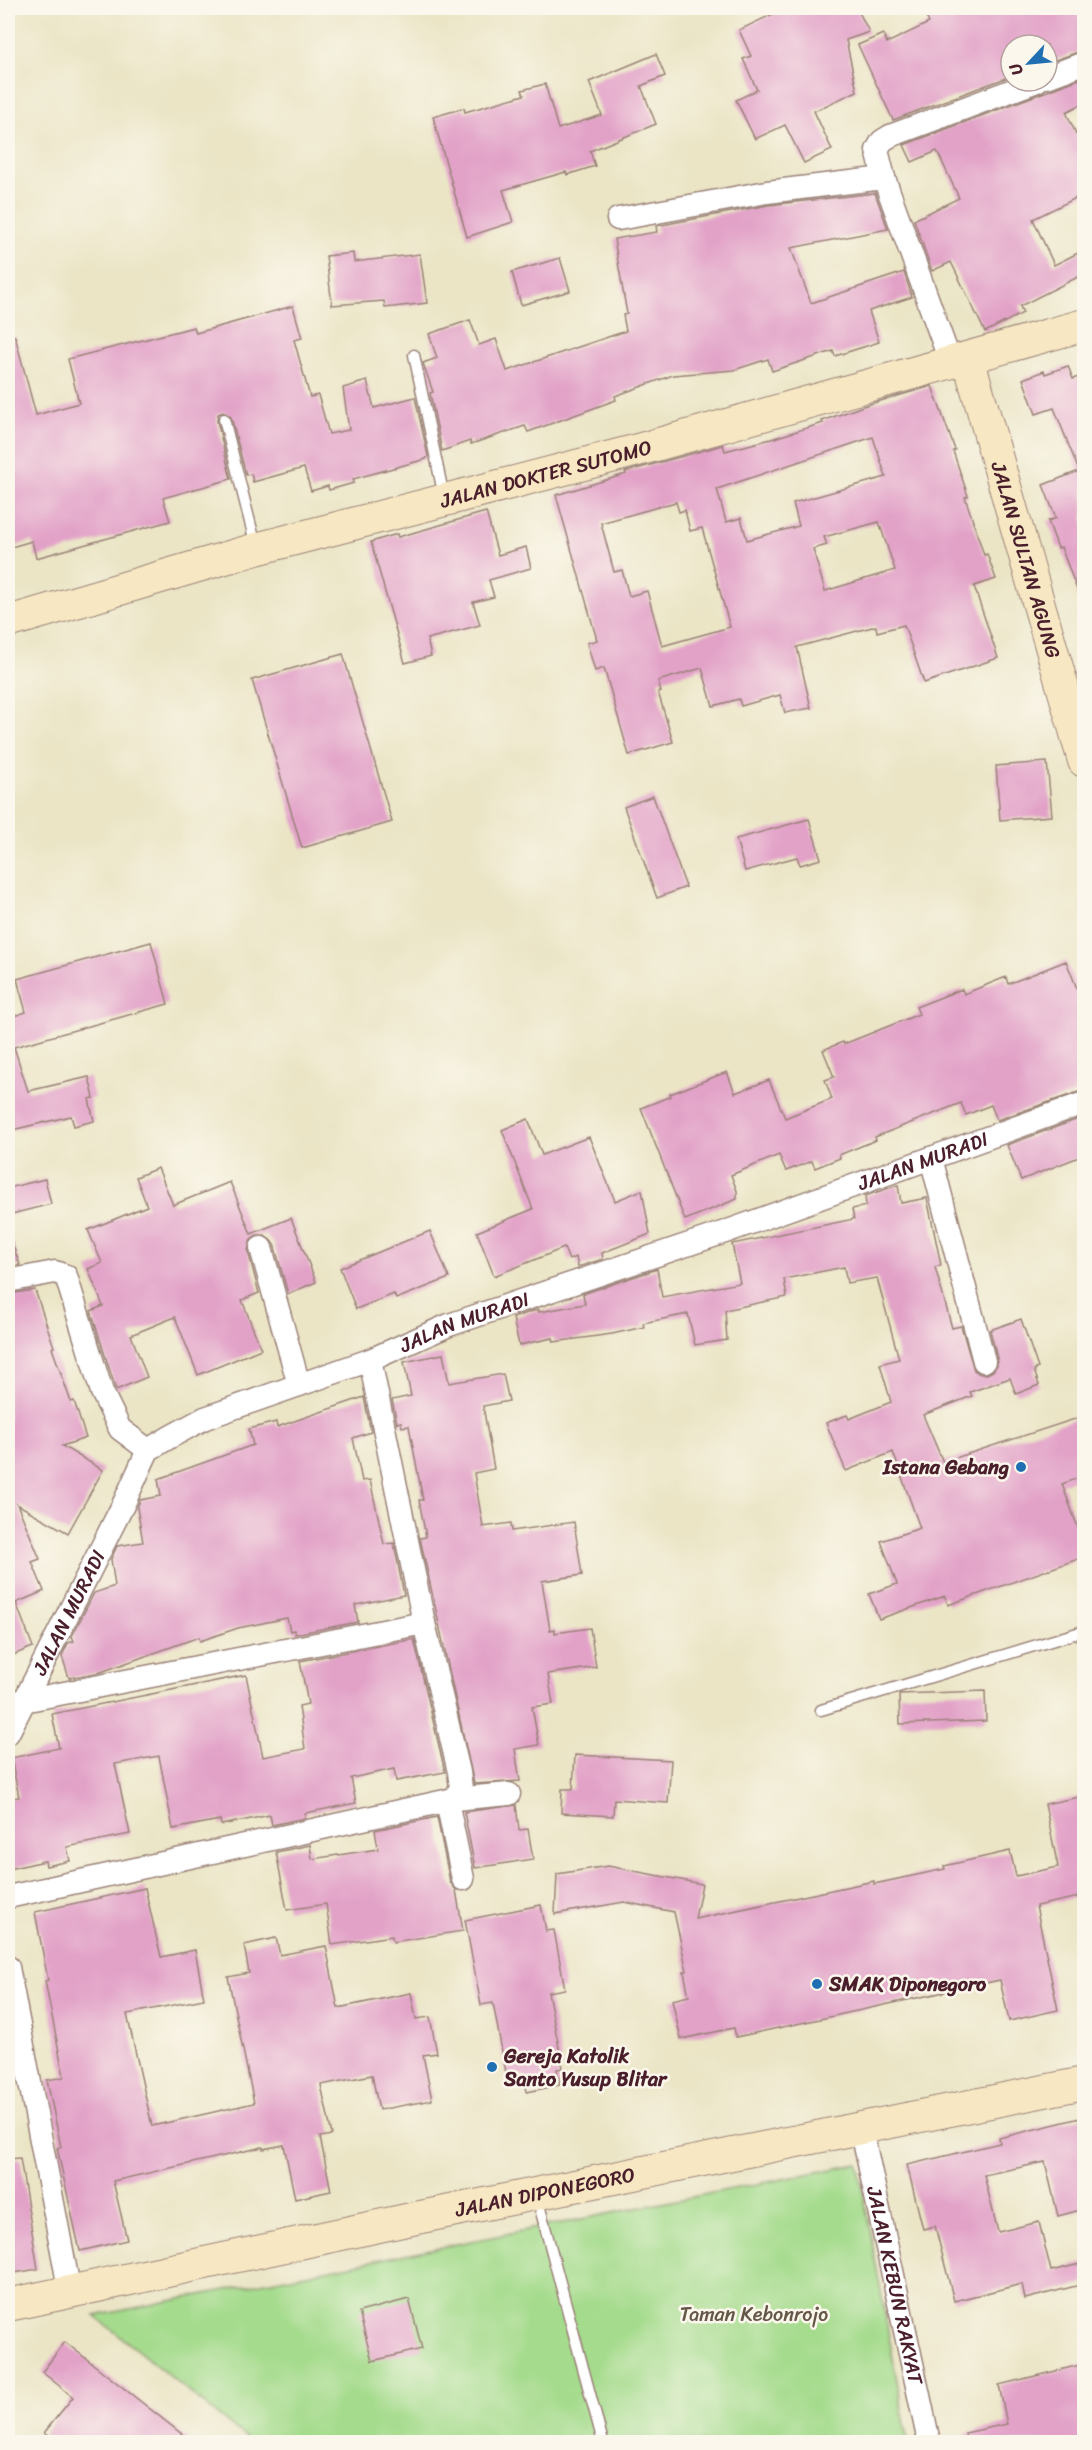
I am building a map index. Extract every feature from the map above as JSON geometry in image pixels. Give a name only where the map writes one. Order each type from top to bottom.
[{"type":"main road","name":"JALAN DOKTER SUTOMO","points":[[8,622],[256,549],[960,361],[1084,325]]},
{"type":"main road","name":"JALAN SULTAN AGUNG","points":[[960,361],[1079,721],[1084,761]]},
{"type":"main road","name":"JALAN DIPONEGORO","points":[[8,2305],[536,2194],[1084,2083]]},
{"type":"street","points":[[1059,72],[1084,63]]},
{"type":"street","name":"JALAN SULTAN AGUNG","points":[[960,361],[884,178],[877,150],[882,141],[1006,93]]},
{"type":"street","points":[[618,219],[767,192],[884,178]]},
{"type":"street","name":"JALAN MURADI","points":[[8,1733],[124,1503],[148,1450],[205,1418],[370,1360],[449,1326],[728,1231],[1084,1103]]},
{"type":"street","points":[[931,1158],[984,1361]]},
{"type":"street","points":[[261,1248],[299,1385]]},
{"type":"street","points":[[8,1281],[55,1272],[66,1276],[102,1392],[120,1429],[148,1450]]},
{"type":"street","points":[[370,1360],[424,1623],[459,1772],[461,1788],[450,1800]]},
{"type":"street","points":[[23,1701],[424,1623]]},
{"type":"street","points":[[8,1897],[450,1800],[509,1794]]},
{"type":"street","points":[[450,1800],[463,1879]]},
{"type":"street","points":[[8,1967],[70,2293]]},
{"type":"street","name":"JALAN KEBUN RAKYAT","points":[[861,2127],[929,2442]]},
{"type":"lane","points":[[414,355],[445,500]]},
{"type":"lane","points":[[224,419],[256,549]]},
{"type":"lane","points":[[821,1710],[1084,1631]]},
{"type":"lane","points":[[536,2194],[603,2442]]},
{"type":"green space","name":"Taman Kebonrojo","points":[[858,2164],[908,2442],[251,2442],[95,2316]]},
{"type":"building","points":[[786,8],[857,8],[869,32],[846,40],[857,91],[814,111],[832,150],[804,163],[785,125],[755,139],[736,100],[757,90],[743,59],[751,56],[739,30]]},
{"type":"building","points":[[922,8],[1084,8],[1084,50],[1059,59],[1059,33],[999,33],[999,80],[893,120],[858,45],[883,34],[887,43],[929,23]]},
{"type":"building","points":[[656,54],[665,76],[641,86],[656,124],[590,151],[595,166],[503,190],[513,222],[467,237],[433,117],[464,108],[465,112],[524,95],[522,90],[545,84],[558,129],[602,115],[589,82]]},
{"type":"building","points":[[1082,78],[1084,82],[1084,103],[1066,112],[1084,151],[1084,194],[1033,219],[1054,265],[1084,250],[1084,274],[1020,306],[1023,313],[985,332],[951,262],[932,271],[914,220],[959,198],[937,151],[912,162],[904,145],[1042,93],[1059,93],[1059,87]]},
{"type":"building","points":[[875,193],[888,229],[791,248],[811,303],[904,272],[912,297],[869,311],[879,342],[835,356],[833,351],[772,371],[768,359],[734,370],[673,375],[615,396],[616,400],[528,432],[525,426],[442,451],[430,393],[433,392],[423,363],[437,358],[429,334],[470,320],[479,345],[496,339],[507,371],[626,331],[623,315],[627,314],[614,239],[657,232],[656,226],[769,205]]},
{"type":"building","points":[[353,253],[354,262],[420,254],[427,303],[385,308],[384,301],[332,305],[326,256]]},
{"type":"building","points":[[560,258],[570,291],[521,305],[512,272]]},
{"type":"building","points":[[293,306],[302,338],[294,340],[310,397],[318,395],[329,434],[349,430],[343,388],[367,381],[374,408],[415,397],[428,456],[426,459],[353,479],[354,483],[329,490],[328,486],[311,491],[304,468],[253,482],[251,474],[246,475],[231,417],[223,412],[218,414],[217,421],[231,479],[163,498],[170,521],[36,558],[32,541],[8,548],[8,337],[15,336],[36,415],[79,403],[68,359],[194,327],[196,333]]},
{"type":"building","points":[[1068,366],[1073,379],[1084,375],[1084,603],[1082,603],[1061,547],[1058,548],[1048,521],[1056,518],[1043,485],[1079,471],[1054,408],[1036,414],[1023,379],[1044,371],[1045,374]]},
{"type":"building","points":[[932,386],[955,450],[953,451],[968,496],[965,497],[984,555],[987,554],[996,579],[974,586],[998,658],[924,683],[904,625],[877,632],[876,626],[797,647],[811,708],[785,713],[780,695],[741,706],[739,699],[713,706],[702,668],[658,681],[661,692],[658,692],[673,742],[629,755],[604,668],[595,671],[587,643],[597,640],[556,495],[626,474],[625,472],[723,445],[725,451],[771,439],[823,423],[822,421],[863,406]],"holes":[[[873,437],[886,477],[793,503],[799,526],[747,540],[741,518],[726,522],[717,489]],[[676,502],[679,512],[685,510],[690,531],[702,528],[730,627],[662,646],[647,591],[629,596],[622,570],[614,572],[601,523]],[[879,522],[895,570],[825,591],[813,549],[827,545],[824,537]]]},
{"type":"building","points":[[486,512],[498,555],[526,547],[531,568],[489,580],[494,597],[473,602],[480,625],[427,639],[431,656],[405,663],[371,542],[397,534],[398,537]]},
{"type":"building","points":[[343,654],[392,822],[302,848],[252,680]]},
{"type":"building","points":[[1047,762],[1052,816],[1000,820],[996,766]]},
{"type":"building","points":[[653,796],[686,887],[657,898],[624,807]]},
{"type":"building","points":[[809,819],[821,859],[800,865],[797,857],[745,871],[736,839]]},
{"type":"building","points":[[151,942],[168,1004],[14,1047],[28,1091],[89,1077],[94,1098],[89,1099],[94,1121],[74,1126],[71,1116],[8,1131],[8,1018],[26,1012],[17,979]]},
{"type":"building","points":[[1066,961],[1084,1006],[1084,1090],[997,1120],[991,1105],[966,1115],[961,1103],[875,1137],[876,1140],[839,1155],[840,1158],[815,1168],[812,1161],[786,1171],[779,1155],[731,1175],[737,1191],[737,1199],[685,1220],[641,1108],[727,1072],[735,1093],[769,1080],[785,1118],[832,1099],[825,1080],[834,1077],[823,1050],[919,1014],[916,1007],[962,989],[964,994],[1006,977],[1008,984]]},
{"type":"building","points":[[1084,1117],[1084,1155],[1021,1180],[1007,1145]]},
{"type":"building","points":[[528,1119],[542,1155],[589,1137],[615,1201],[642,1190],[650,1234],[602,1253],[603,1259],[578,1267],[576,1257],[569,1260],[564,1248],[494,1276],[477,1232],[533,1209],[502,1130]]},
{"type":"building","points":[[158,1168],[173,1205],[230,1182],[251,1234],[291,1218],[316,1282],[288,1294],[274,1244],[265,1235],[257,1235],[251,1239],[248,1251],[259,1293],[242,1300],[261,1349],[198,1375],[175,1317],[131,1335],[147,1377],[116,1390],[91,1311],[103,1306],[88,1269],[102,1263],[88,1230],[147,1206],[136,1177]]},
{"type":"building","points":[[45,1179],[51,1204],[8,1215],[8,1188]]},
{"type":"building","points":[[898,1185],[901,1203],[927,1198],[941,1265],[935,1267],[952,1328],[961,1326],[974,1370],[980,1374],[987,1374],[997,1365],[990,1330],[1021,1319],[1038,1368],[1034,1370],[1039,1385],[1016,1394],[1010,1378],[970,1392],[972,1396],[923,1415],[943,1462],[1084,1416],[1084,1476],[1062,1484],[1084,1544],[1084,1557],[948,1605],[945,1596],[879,1619],[869,1594],[897,1584],[881,1541],[920,1528],[893,1452],[846,1471],[826,1423],[847,1415],[849,1419],[891,1402],[880,1364],[899,1359],[877,1278],[847,1283],[844,1267],[784,1279],[787,1297],[725,1310],[727,1340],[695,1345],[688,1314],[643,1323],[644,1327],[612,1334],[554,1342],[553,1338],[519,1345],[513,1318],[533,1311],[585,1304],[583,1294],[657,1269],[662,1297],[740,1283],[732,1244],[854,1219],[852,1209],[866,1206],[865,1196]]},
{"type":"building","points":[[430,1231],[449,1278],[396,1299],[394,1294],[356,1309],[340,1268]]},
{"type":"building","points":[[11,1240],[20,1265],[8,1267],[8,1241]]},
{"type":"building","points":[[35,1290],[54,1347],[52,1348],[71,1402],[74,1401],[86,1438],[62,1446],[103,1470],[68,1533],[17,1504],[40,1559],[32,1562],[44,1591],[16,1603],[33,1647],[8,1657],[8,1294]]},
{"type":"building","points":[[443,1354],[449,1383],[503,1374],[509,1401],[483,1406],[494,1469],[474,1473],[483,1527],[511,1523],[512,1531],[574,1522],[582,1575],[542,1581],[550,1630],[555,1629],[555,1633],[590,1628],[596,1667],[548,1674],[553,1704],[532,1707],[539,1745],[515,1749],[520,1781],[474,1784],[420,1538],[426,1537],[419,1500],[423,1500],[409,1426],[402,1427],[401,1422],[397,1423],[392,1400],[411,1396],[404,1362]]},
{"type":"building","points":[[364,1397],[371,1432],[353,1438],[362,1481],[370,1480],[384,1544],[394,1543],[404,1595],[355,1605],[358,1622],[295,1634],[294,1630],[290,1631],[287,1618],[238,1628],[200,1641],[199,1637],[101,1672],[69,1678],[62,1656],[68,1643],[74,1641],[72,1636],[94,1593],[115,1586],[111,1559],[117,1546],[143,1542],[137,1508],[140,1500],[161,1496],[158,1479],[253,1445],[249,1429],[276,1422],[277,1427]]},
{"type":"building","points":[[414,1639],[445,1772],[396,1781],[394,1769],[351,1778],[356,1803],[305,1813],[305,1818],[272,1825],[270,1815],[221,1825],[220,1820],[173,1829],[159,1756],[115,1764],[130,1834],[67,1847],[70,1861],[46,1866],[45,1861],[8,1869],[8,1799],[19,1797],[11,1758],[59,1748],[52,1714],[246,1675],[263,1757],[305,1749],[299,1706],[308,1704],[300,1661]]},
{"type":"building","points":[[985,1691],[986,1721],[900,1724],[899,1694]]},
{"type":"building","points":[[575,1755],[671,1760],[668,1803],[614,1799],[613,1816],[561,1813],[562,1789],[573,1789]]},
{"type":"building","points":[[1084,1796],[1084,1896],[1036,1906],[1058,2010],[1009,2021],[1000,1980],[736,2037],[734,2028],[681,2039],[672,2000],[689,1996],[684,1972],[687,1971],[674,1912],[624,1902],[555,1914],[557,1874],[608,1866],[702,1884],[695,1919],[874,1881],[874,1884],[945,1869],[944,1866],[1010,1851],[1016,1876],[1058,1867],[1045,1804]]},
{"type":"building","points":[[516,1805],[519,1830],[528,1829],[533,1859],[475,1868],[464,1812]]},
{"type":"building","points":[[437,1817],[450,1882],[456,1890],[463,1931],[393,1942],[392,1936],[332,1945],[326,1904],[287,1910],[276,1852],[310,1845],[312,1859],[378,1849],[375,1830]]},
{"type":"building","points":[[145,1888],[161,1957],[195,1950],[204,1999],[127,2014],[152,2126],[254,2103],[228,1977],[249,1973],[244,1945],[276,1938],[280,1955],[326,1946],[338,2008],[411,1993],[416,2019],[430,2017],[437,2053],[423,2055],[432,2100],[379,2110],[372,2075],[321,2085],[332,2135],[320,2137],[331,2191],[295,2199],[284,2145],[263,2149],[263,2147],[113,2181],[127,2240],[80,2251],[57,2148],[61,2147],[47,2080],[64,2077],[45,1981],[48,1980],[35,1912]]},
{"type":"building","points":[[541,1905],[546,1931],[554,1930],[565,1989],[548,1992],[563,2068],[557,2069],[560,2085],[527,2092],[524,2075],[507,2078],[493,2003],[481,2005],[465,1920]]},
{"type":"building","points":[[1084,2117],[1084,2209],[1058,2216],[1045,2162],[984,2175],[998,2232],[1039,2222],[1051,2271],[1084,2263],[1084,2284],[1025,2299],[1022,2284],[954,2301],[935,2226],[923,2229],[907,2165],[1000,2143],[999,2138]]},
{"type":"building","points":[[20,2158],[38,2269],[8,2274],[8,2159]]},
{"type":"building","points":[[409,2299],[422,2349],[372,2361],[359,2312]]},
{"type":"building","points":[[65,2342],[192,2442],[55,2442],[44,2433],[73,2397],[42,2372]]},
{"type":"building","points":[[1084,2364],[1084,2442],[966,2442],[965,2433],[1007,2424],[999,2385]]},
{"type":"place","name":"Istana Gebang","points":[[1021,1467]]},
{"type":"place","name":"SMAK Diponegoro","points":[[817,1984]]},
{"type":"place","name":"Gereja Katolik Santo Yusup Blitar","points":[[492,2067]]}]
